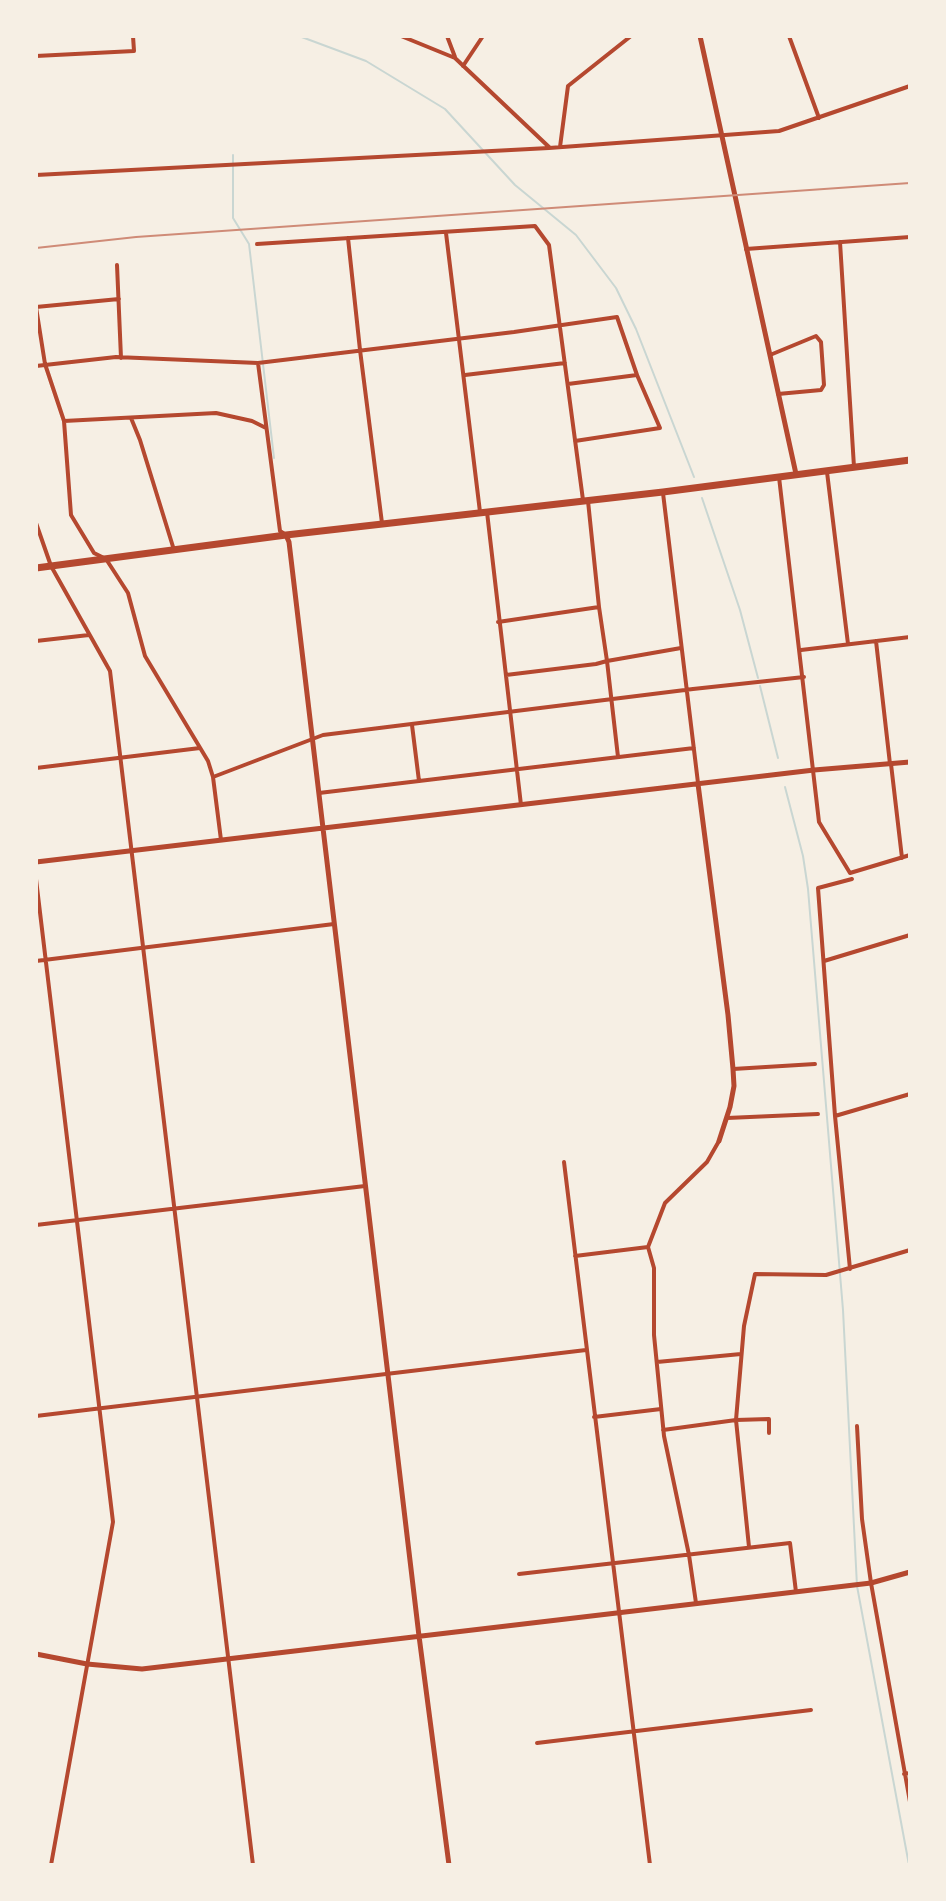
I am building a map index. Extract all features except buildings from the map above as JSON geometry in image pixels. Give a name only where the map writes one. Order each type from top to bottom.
[{"type":"main road","points":[[36,568],[382,523],[663,492],[910,460]]},
{"type":"street","points":[[36,56],[134,51],[133,36]]},
{"type":"street","points":[[401,36],[455,58],[549,148]]},
{"type":"street","points":[[447,36],[455,58]]},
{"type":"street","points":[[463,66],[483,36]]},
{"type":"street","points":[[560,147],[568,86],[631,36]]},
{"type":"street","points":[[700,36],[796,474]]},
{"type":"street","points":[[789,36],[819,118]]},
{"type":"street","points":[[36,175],[549,148],[780,131],[910,86]]},
{"type":"street","points":[[257,244],[535,226],[549,245],[575,441],[586,501],[618,757]]},
{"type":"street","points":[[446,233],[511,712],[521,805]]},
{"type":"street","points":[[746,249],[910,237]]},
{"type":"street","points":[[348,238],[382,523]]},
{"type":"street","points":[[840,242],[854,467]]},
{"type":"street","points":[[117,265],[121,358]]},
{"type":"street","points":[[118,299],[36,307],[45,364],[64,421],[71,515],[94,553],[106,559],[129,593],[145,656],[208,761],[213,777],[221,840]]},
{"type":"street","points":[[36,366],[121,358],[258,363],[561,326],[617,317],[636,375],[660,428],[575,441]]},
{"type":"street","points":[[769,355],[816,336],[821,342],[824,385],[821,390],[778,394]]},
{"type":"street","points":[[258,363],[280,531],[286,535],[289,542],[419,1636],[449,1865]]},
{"type":"street","points":[[465,375],[566,363]]},
{"type":"street","points":[[568,384],[636,375]]},
{"type":"street","points":[[64,421],[216,413],[266,428]]},
{"type":"street","points":[[131,417],[174,550]]},
{"type":"street","points":[[826,471],[848,644]]},
{"type":"street","points":[[779,477],[819,822],[850,873],[910,855]]},
{"type":"street","points":[[663,492],[693,748],[728,1015],[734,1086],[719,1141],[707,1162],[665,1203],[648,1247],[654,1268],[654,1335],[663,1430],[689,1555],[696,1603]]},
{"type":"street","points":[[36,523],[51,566],[110,671],[254,1865]]},
{"type":"street","points":[[498,622],[599,607]]},
{"type":"street","points":[[36,641],[89,635]]},
{"type":"street","points":[[800,650],[910,637]]},
{"type":"street","points":[[876,640],[902,858]]},
{"type":"street","points":[[506,675],[596,664],[681,648]]},
{"type":"street","points":[[213,777],[323,735],[804,677]]},
{"type":"street","points":[[412,724],[418,781]]},
{"type":"street","points":[[36,768],[200,748]]},
{"type":"street","points":[[319,793],[693,748]]},
{"type":"street","points":[[36,862],[814,770],[910,762]]},
{"type":"street","points":[[36,879],[113,1522],[51,1865]]},
{"type":"street","points":[[850,1269],[835,1116],[818,888],[852,879]]},
{"type":"street","points":[[36,961],[334,924]]},
{"type":"street","points":[[824,961],[910,934]]},
{"type":"street","points":[[733,1069],[815,1064]]},
{"type":"street","points":[[835,1116],[910,1094]]},
{"type":"street","points":[[727,1118],[818,1114]]},
{"type":"street","points":[[564,1162],[650,1865]]},
{"type":"street","points":[[36,1225],[366,1186]]},
{"type":"street","points":[[575,1256],[648,1247]]},
{"type":"street","points":[[749,1547],[736,1420],[744,1326],[755,1274],[826,1275],[910,1250]]},
{"type":"street","points":[[36,1416],[586,1350]]},
{"type":"street","points":[[657,1362],[741,1354]]},
{"type":"street","points":[[594,1418],[662,1409]]},
{"type":"street","points":[[663,1430],[736,1420],[769,1419],[769,1433]]},
{"type":"street","points":[[857,1426],[862,1519],[871,1583],[910,1802]]},
{"type":"street","points":[[519,1574],[790,1543],[796,1592]]},
{"type":"street","points":[[36,1654],[87,1664],[142,1670],[871,1583],[910,1572]]},
{"type":"street","points":[[537,1743],[811,1710]]},
{"type":"street","points":[[904,1774],[910,1773]]},
{"type":"waterway","points":[[299,36],[366,61],[445,109],[515,185],[576,235],[616,288],[636,329],[694,477]]},
{"type":"waterway","points":[[233,155],[233,218],[249,244],[274,458]]},
{"type":"waterway","points":[[702,498],[740,610],[758,678]]},
{"type":"waterway","points":[[760,686],[778,758]]},
{"type":"waterway","points":[[785,787],[803,856],[808,889],[843,1310],[857,1586],[909,1865]]},
{"type":"railway","points":[[36,248],[136,237],[910,183]]}]
